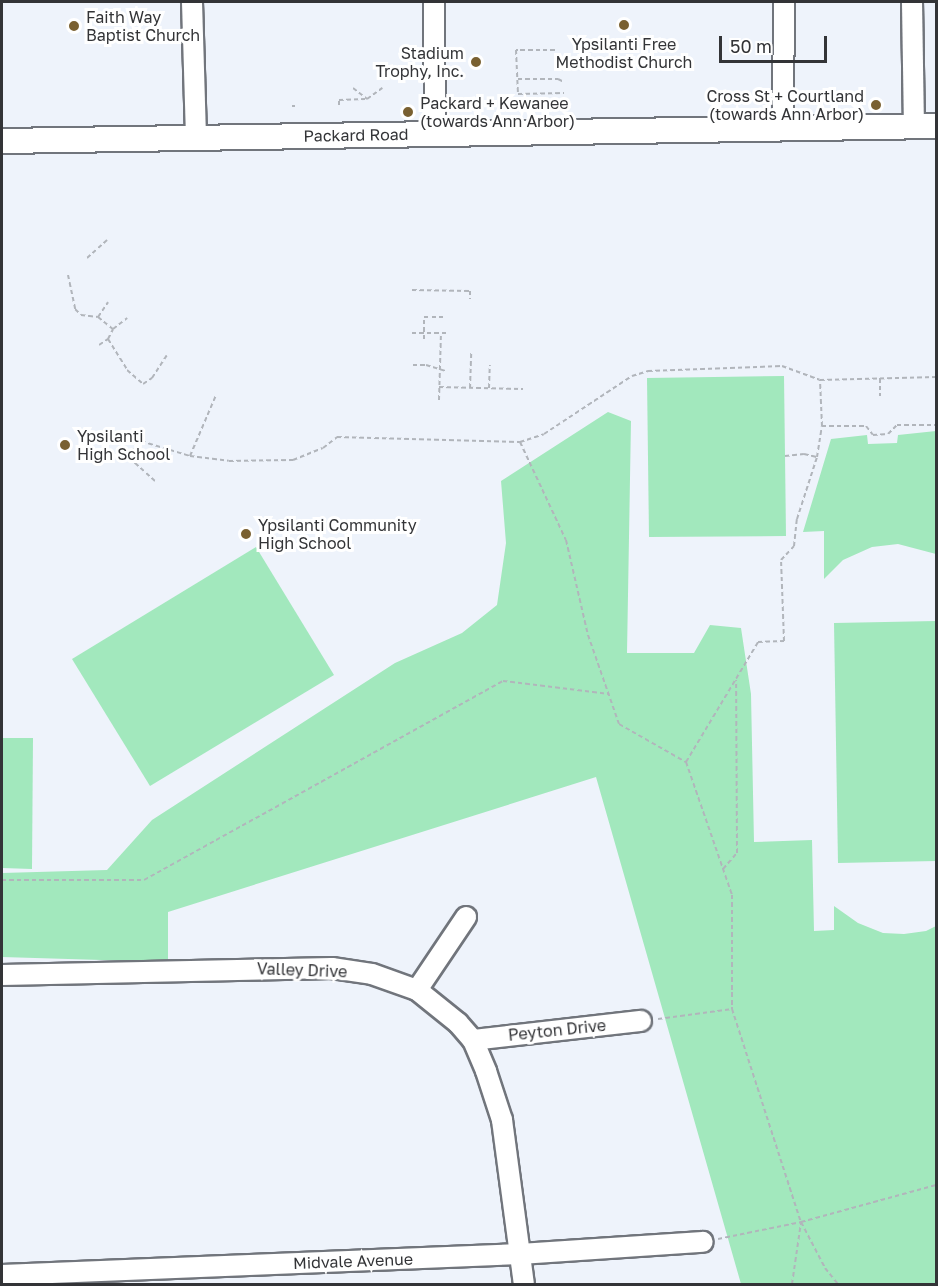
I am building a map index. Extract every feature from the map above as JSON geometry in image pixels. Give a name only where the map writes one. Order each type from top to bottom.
[{"type":"main road","name":"Packard Road","points":[[2,141],[925,126]]},
{"type":"street","points":[[192,2],[196,137]]},
{"type":"street","points":[[434,2],[435,134]]},
{"type":"street","points":[[783,130],[784,2]]},
{"type":"street","points":[[912,2],[925,126]]},
{"type":"street","points":[[417,990],[466,917]]},
{"type":"street","name":"Valley Drive","points":[[2,975],[332,968],[372,974],[417,990],[458,1023],[473,1040],[486,1071],[502,1120],[524,1284]]},
{"type":"street","name":"Peyton Drive","points":[[473,1040],[641,1021]]},
{"type":"street","name":"Midvale Avenue","points":[[2,1275],[520,1254],[704,1242]]},
{"type":"path","points":[[555,51],[516,50],[519,94],[564,93]]},
{"type":"path","points":[[518,79],[564,81]]},
{"type":"path","points":[[353,88],[367,99]]},
{"type":"path","points":[[339,105],[339,100],[367,99],[382,88]]},
{"type":"path","points":[[87,258],[107,240]]},
{"type":"path","points":[[68,275],[75,309],[81,315],[99,316],[113,329]]},
{"type":"path","points":[[412,290],[470,291],[470,299]]},
{"type":"path","points":[[99,316],[108,302]]},
{"type":"path","points":[[424,339],[424,317],[445,316]]},
{"type":"path","points":[[99,345],[108,339],[113,329],[127,318]]},
{"type":"path","points":[[412,333],[447,333]]},
{"type":"path","points":[[439,400],[441,333]]},
{"type":"path","points":[[108,339],[127,370],[143,384],[152,378],[167,356]]},
{"type":"path","points":[[470,388],[471,352]]},
{"type":"path","points":[[413,365],[426,365],[439,371],[446,371]]},
{"type":"path","points":[[489,388],[490,365]]},
{"type":"path","points":[[155,481],[132,460],[134,440],[190,456],[229,461],[293,460],[323,448],[338,436],[520,442],[544,434],[632,376],[648,371],[782,366],[820,380],[936,377]]},
{"type":"path","points":[[880,378],[880,396]]},
{"type":"path","points":[[686,762],[758,642],[784,642],[781,560],[794,546],[798,519],[817,457],[822,426],[820,380]]},
{"type":"path","points":[[439,387],[523,389]]},
{"type":"path","points":[[190,456],[216,395]]},
{"type":"path","points":[[822,426],[867,426],[873,435],[888,434],[897,424],[936,425]]},
{"type":"path","points":[[520,442],[566,540],[588,635],[619,724],[686,762],[732,895],[732,1009],[801,1222],[825,1268],[838,1284]]},
{"type":"path","points":[[785,456],[804,454],[817,457]]},
{"type":"path","points":[[723,869],[737,853],[736,679]]},
{"type":"path","points":[[2,880],[144,880],[504,681],[609,694]]},
{"type":"path","points":[[641,1021],[732,1009]]},
{"type":"path","points":[[704,1242],[801,1222],[936,1185]]},
{"type":"path","points":[[792,1284],[801,1222]]},
{"type":"green space","points":[[784,376],[786,536],[649,537],[647,378]]},
{"type":"green space","points":[[608,412],[631,421],[627,653],[694,653],[710,625],[741,628],[751,694],[754,842],[812,840],[814,931],[834,930],[834,906],[858,923],[883,933],[904,934],[926,931],[936,926],[936,1284],[741,1284],[596,777],[168,912],[168,962],[2,957],[2,873],[107,870],[152,820],[395,663],[462,633],[497,605],[506,543],[501,481]]},
{"type":"green space","points":[[936,431],[936,554],[898,544],[872,547],[843,560],[824,579],[824,531],[803,532],[831,439],[867,435],[868,444],[897,443],[898,435]]},
{"type":"green space","points":[[256,547],[334,675],[150,786],[72,659]]},
{"type":"green space","points":[[936,621],[936,861],[838,863],[834,623]]},
{"type":"green space","points":[[2,738],[33,738],[32,869],[2,868]]},
{"type":"place","name":"Ypsilanti Free Methodist Church","points":[[624,25]]},
{"type":"place","name":"Faith Way Baptist Church","points":[[74,26]]},
{"type":"place","name":"Stadium Trophy, Inc.","points":[[476,62]]},
{"type":"place","name":"Cross St + Courtland (towards Ann Arbor)","points":[[876,105]]},
{"type":"place","name":"Packard + Kewanee (towards Ann Arbor)","points":[[408,112]]},
{"type":"place","name":"Ypsilanti High School","points":[[65,445]]},
{"type":"place","name":"Ypsilanti Community High School","points":[[246,534]]}]
